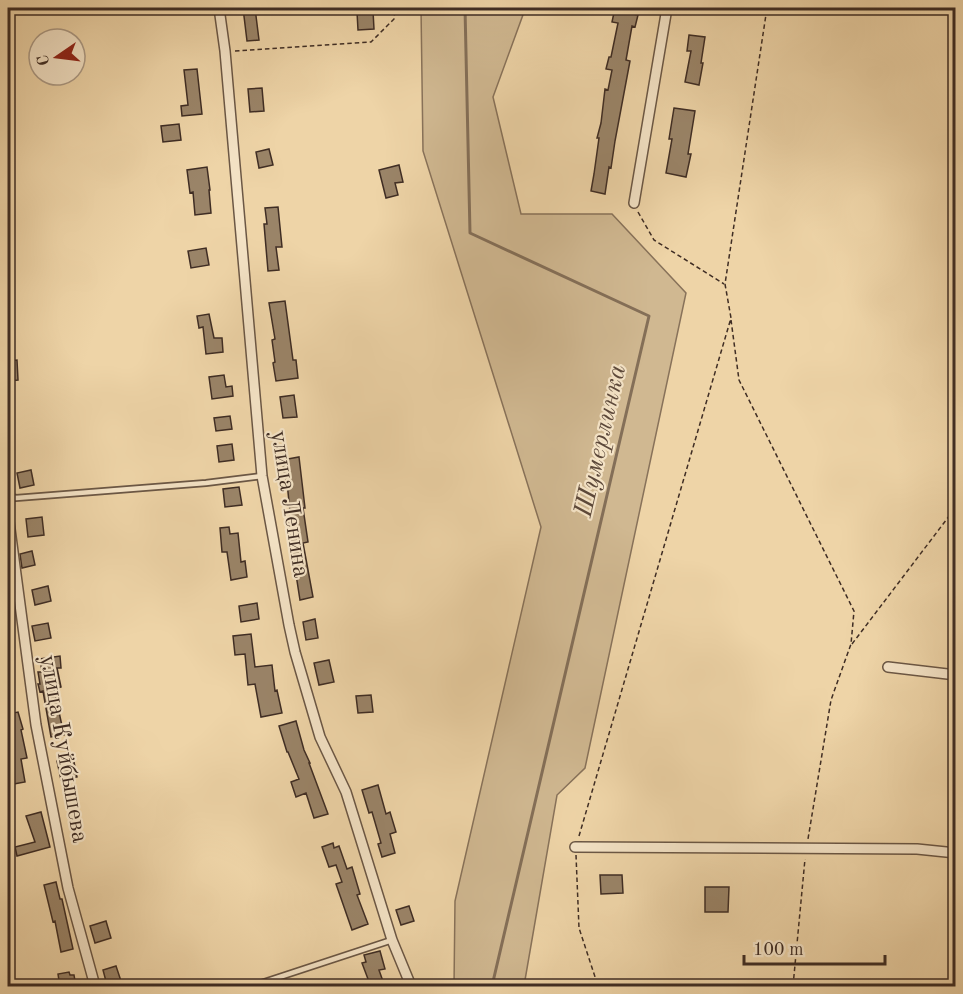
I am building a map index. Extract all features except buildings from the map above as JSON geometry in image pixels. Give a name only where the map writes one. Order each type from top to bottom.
[{"type":"street","name":"улица Ленина","points":[[219,8],[225,51],[262,476],[295,652],[320,737],[346,792],[392,940],[411,987]]},
{"type":"street","points":[[634,203],[667,8]]},
{"type":"street","name":"улица Куйбышева","points":[[8,514],[36,725],[68,888],[95,987]]},
{"type":"street","points":[[888,667],[956,675]]},
{"type":"street","points":[[575,847],[917,849],[956,853]]},
{"type":"lane","points":[[8,496],[16,498],[182,485],[262,476]]},
{"type":"lane","points":[[252,987],[392,940]]},
{"type":"path","points":[[225,51],[371,42],[394,19],[395,8]]},
{"type":"path","points":[[767,8],[725,285],[739,380],[854,611],[851,644],[831,700],[807,848],[793,987]]},
{"type":"path","points":[[634,203],[654,240],[725,285]]},
{"type":"path","points":[[598,987],[579,928],[575,847],[731,318]]},
{"type":"path","points":[[851,644],[956,507]]},
{"type":"shaded area","points":[[421,8],[521,8],[524,12],[493,97],[521,214],[612,214],[686,293],[585,768],[557,795],[525,980],[532,986],[454,986],[455,901],[541,527],[423,151]]},
{"type":"waterway","name":"Шумерлинка","points":[[465,8],[470,233],[649,316],[492,986]]}]
